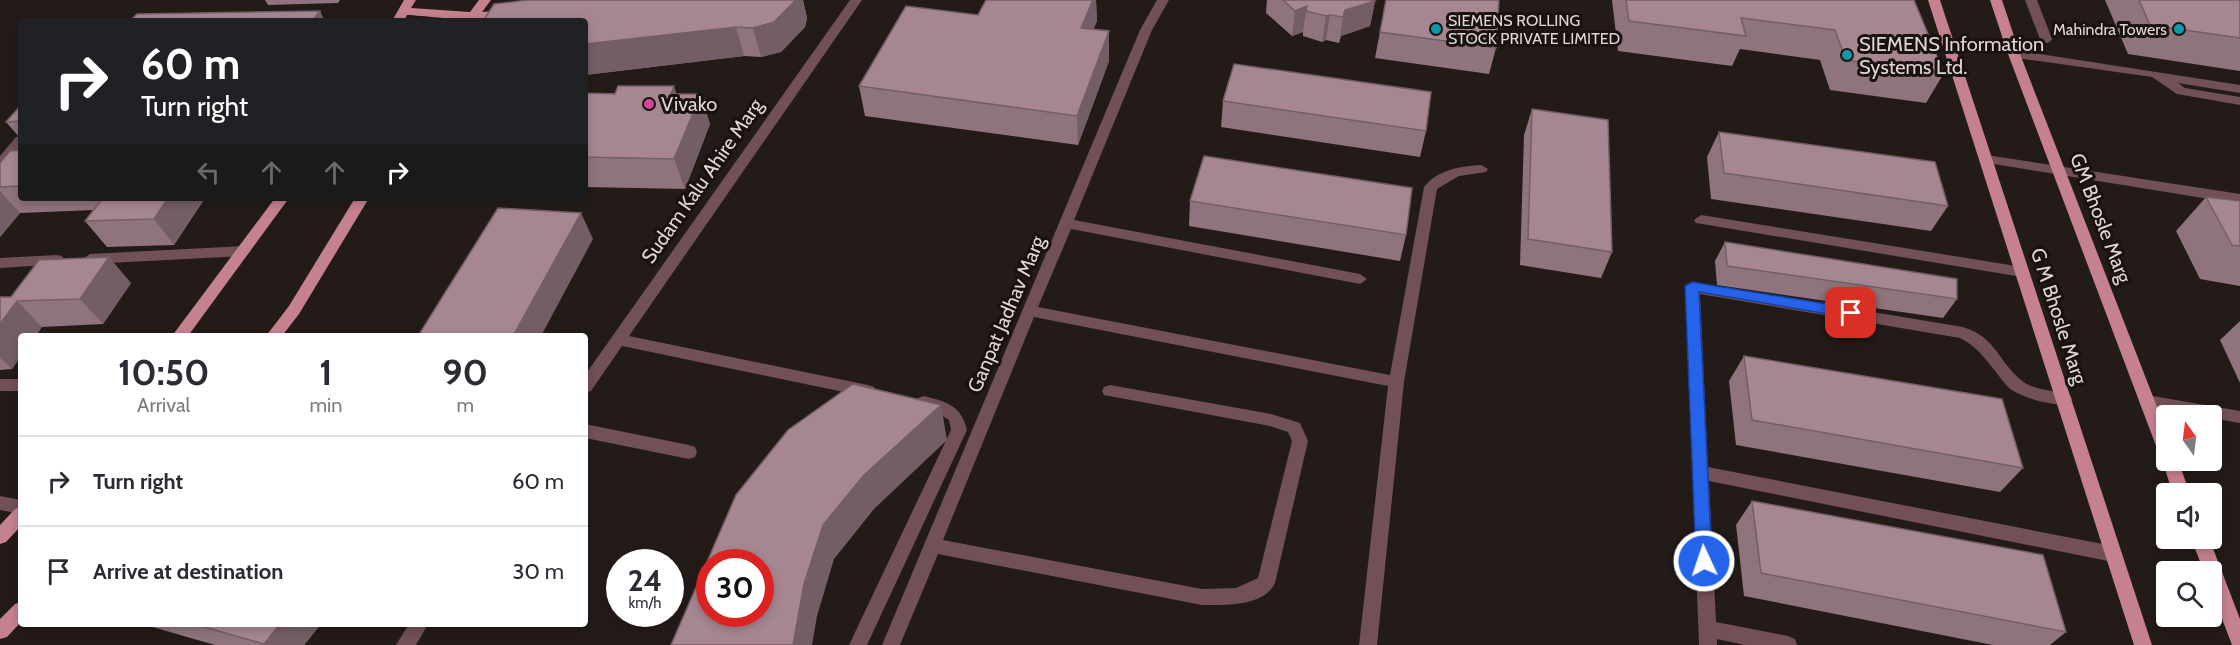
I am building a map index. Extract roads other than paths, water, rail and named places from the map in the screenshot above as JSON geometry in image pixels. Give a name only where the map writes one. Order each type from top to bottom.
[{"type":"main road","points":[[472,18],[485,0]]},
{"type":"main road","name":"G M Bhosle Marg","points":[[1934,0],[2142,645]]},
{"type":"main road","name":"GM Bhosle Marg","points":[[1996,0],[2013,54],[2156,425]]},
{"type":"main road","points":[[404,11],[472,18],[513,12]]},
{"type":"main road","points":[[182,333],[280,201]]},
{"type":"main road","points":[[276,333],[294,310],[360,201]]},
{"type":"main road","points":[[0,537],[18,517]]},
{"type":"main road","points":[[2204,549],[2240,644]]},
{"type":"main road","points":[[0,631],[18,613]]},
{"type":"street","name":"Sudam Kalu Ahire Marg","points":[[588,383],[856,0]]},
{"type":"street","name":"Ganpat Jadhav Marg","points":[[891,645],[1146,30],[1163,0]]},
{"type":"street","points":[[2031,0],[2046,39]]},
{"type":"street","points":[[2013,54],[2155,74],[2181,91],[2240,101]]},
{"type":"street","points":[[2164,78],[2240,89]]},
{"type":"street","points":[[0,164],[18,143]]},
{"type":"street","points":[[1986,159],[2240,199]]},
{"type":"street","points":[[1368,645],[1396,382],[1431,187],[1441,178],[1459,171],[1481,169]]},
{"type":"street","points":[[1701,220],[2022,272]]},
{"type":"street","points":[[1066,223],[1360,279]]},
{"type":"street","points":[[0,263],[244,251]]},
{"type":"street","points":[[1788,645],[1708,637],[1691,289],[1695,285],[1963,333],[1980,341],[2016,385],[2044,396],[2064,399]]},
{"type":"street","points":[[1030,311],[1396,382]]},
{"type":"street","points":[[618,340],[882,394]]},
{"type":"street","points":[[0,386],[18,385]]},
{"type":"street","points":[[932,545],[1203,597],[1232,597],[1251,594],[1266,583],[1300,441],[1294,428],[1271,420],[1110,391]]},
{"type":"street","points":[[858,645],[959,430],[956,417],[940,406],[905,399]]},
{"type":"street","points":[[2147,401],[2240,417]]},
{"type":"street","points":[[588,432],[688,452]]},
{"type":"street","points":[[1699,472],[2113,554]]},
{"type":"street","points":[[0,503],[18,506]]},
{"type":"street","points":[[405,645],[417,627]]},
{"type":"place","name":"SIEMENS ROLLING STOCK PRIVATE LIMITED","points":[[1436,29]]},
{"type":"place","name":"Mahindra Towers","points":[[2179,29]]},
{"type":"place","name":"SIEMENS Information Systems Ltd.","points":[[1847,55]]},
{"type":"place","name":"Vivako","points":[[649,104]]}]
